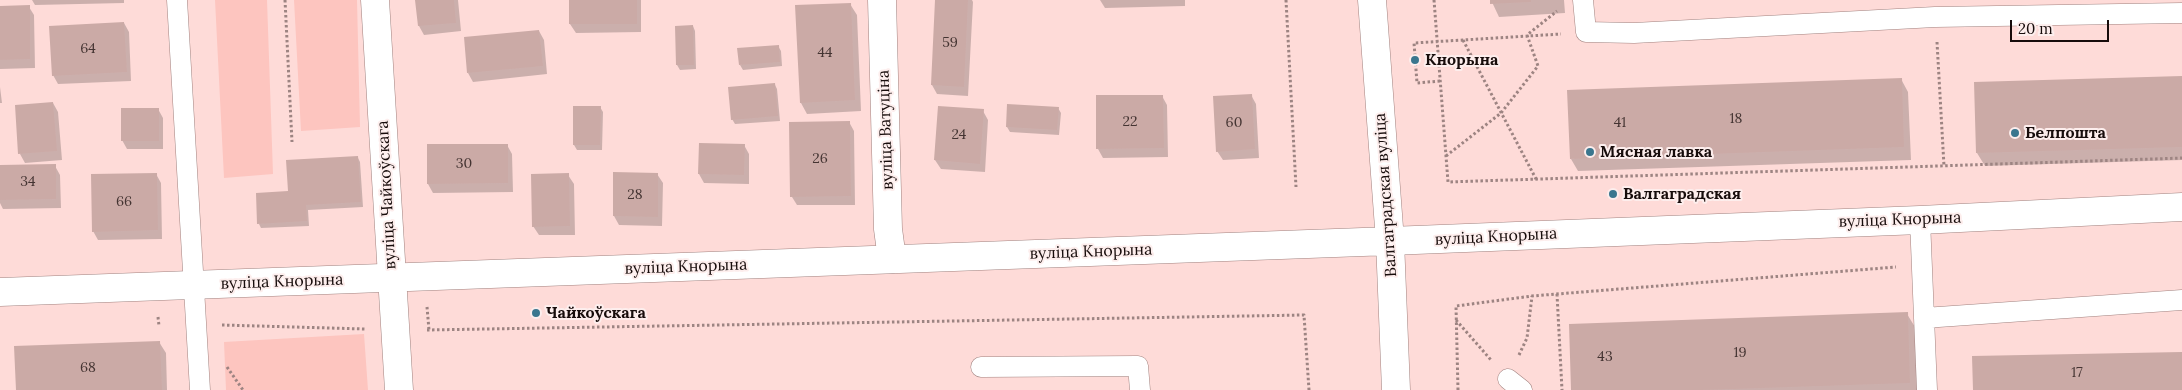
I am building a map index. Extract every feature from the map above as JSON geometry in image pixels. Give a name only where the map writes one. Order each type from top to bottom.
[{"type":"main road","name":"вуліца Чайкоўскага","points":[[375,0],[399,390]]},
{"type":"main road","name":"вуліца Ватуціна","points":[[882,0],[888,228],[892,259]]},
{"type":"main road","name":"Валгаградская вуліца","points":[[1372,0],[1390,242],[1396,390]]},
{"type":"main road","name":"вуліца Кнорына","points":[[0,292],[1390,242],[2182,207]]},
{"type":"lane","points":[[177,0],[200,390]]},
{"type":"lane","points":[[1583,0],[1586,32],[1634,33],[1947,11],[2182,13]]},
{"type":"lane","points":[[1920,220],[1927,390]]},
{"type":"lane","points":[[1924,318],[2182,300]]},
{"type":"lane","points":[[981,367],[1138,366],[1140,390]]},
{"type":"path","points":[[285,0],[292,142]]},
{"type":"path","points":[[1286,0],[1296,188]]},
{"type":"path","points":[[1434,0],[1448,182],[2182,158]]},
{"type":"path","points":[[1526,35],[1563,6]]},
{"type":"path","points":[[1944,166],[1947,11]]},
{"type":"path","points":[[1440,82],[1416,83],[1414,43],[1586,32]]},
{"type":"path","points":[[1446,156],[1501,113],[1538,66],[1526,35]]},
{"type":"path","points":[[1463,40],[1536,179]]},
{"type":"path","points":[[1458,390],[1456,306],[1532,296],[1921,265]]},
{"type":"path","points":[[1557,294],[1562,390]]},
{"type":"path","points":[[1515,384],[1527,338],[1532,296]]},
{"type":"path","points":[[196,324],[395,330],[1304,315],[1309,390]]},
{"type":"path","points":[[1456,320],[1515,384]]},
{"type":"shaded area","points":[[215,0],[267,0],[273,174],[224,178]]},
{"type":"shaded area","points":[[294,0],[357,0],[360,127],[301,131]]},
{"type":"shaded area","points":[[364,334],[368,390],[226,390],[224,342]]},
{"type":"building","points":[[415,0],[454,0],[456,23],[418,26]]},
{"type":"building","points":[[569,0],[637,0],[637,24],[569,24]]},
{"type":"building","points":[[935,0],[968,0],[964,87],[931,85]]},
{"type":"building","points":[[1490,0],[1531,0],[1531,2],[1490,4]]},
{"type":"building","points":[[851,3],[855,100],[800,103],[795,5]]},
{"type":"building","points":[[30,5],[30,59],[0,60],[0,6]]},
{"type":"building","points":[[124,22],[127,72],[52,76],[49,26]]},
{"type":"building","points":[[693,25],[694,65],[676,65],[675,26]]},
{"type":"building","points":[[539,30],[543,66],[467,73],[464,37]]},
{"type":"building","points":[[779,45],[780,62],[739,65],[737,48]]},
{"type":"building","points":[[2182,76],[2182,147],[1976,153],[1974,82]]},
{"type":"building","points":[[1902,78],[1904,147],[1570,159],[1567,90]]},
{"type":"building","points":[[775,83],[778,116],[731,120],[728,87]]},
{"type":"building","points":[[1252,94],[1255,149],[1216,152],[1213,96]]},
{"type":"building","points":[[1096,95],[1163,95],[1164,148],[1096,149]]},
{"type":"building","points":[[53,102],[57,151],[18,154],[15,105]]},
{"type":"building","points":[[1007,104],[1059,107],[1057,130],[1006,127]]},
{"type":"building","points":[[573,106],[601,106],[600,145],[573,145]]},
{"type":"building","points":[[938,106],[984,109],[980,164],[934,160]]},
{"type":"building","points":[[121,108],[159,108],[159,141],[121,141]]},
{"type":"building","points":[[850,121],[851,196],[790,197],[789,122]]},
{"type":"building","points":[[699,143],[745,144],[744,175],[698,174]]},
{"type":"building","points":[[427,144],[508,144],[508,183],[427,184]]},
{"type":"building","points":[[358,156],[361,202],[306,205],[307,221],[257,224],[256,193],[288,191],[286,160]]},
{"type":"building","points":[[56,164],[56,199],[0,200],[0,165]]},
{"type":"building","points":[[613,172],[658,173],[658,217],[613,216]]},
{"type":"building","points":[[157,173],[158,230],[92,232],[91,174]]},
{"type":"building","points":[[569,173],[570,226],[532,227],[531,174]]},
{"type":"building","points":[[1908,312],[1910,383],[1703,390],[1571,390],[1569,324]]},
{"type":"building","points":[[160,341],[162,390],[16,390],[14,346]]},
{"type":"building","points":[[2182,352],[2182,390],[1973,390],[1972,356]]},
{"type":"place","name":"Кнорына","points":[[1415,60]]},
{"type":"place","name":"Белпошта","points":[[2015,133]]},
{"type":"place","name":"Мясная лавка","points":[[1590,152]]},
{"type":"place","name":"Валгаградская","points":[[1613,194]]},
{"type":"place","name":"Чайкоўскага","points":[[536,313]]}]
